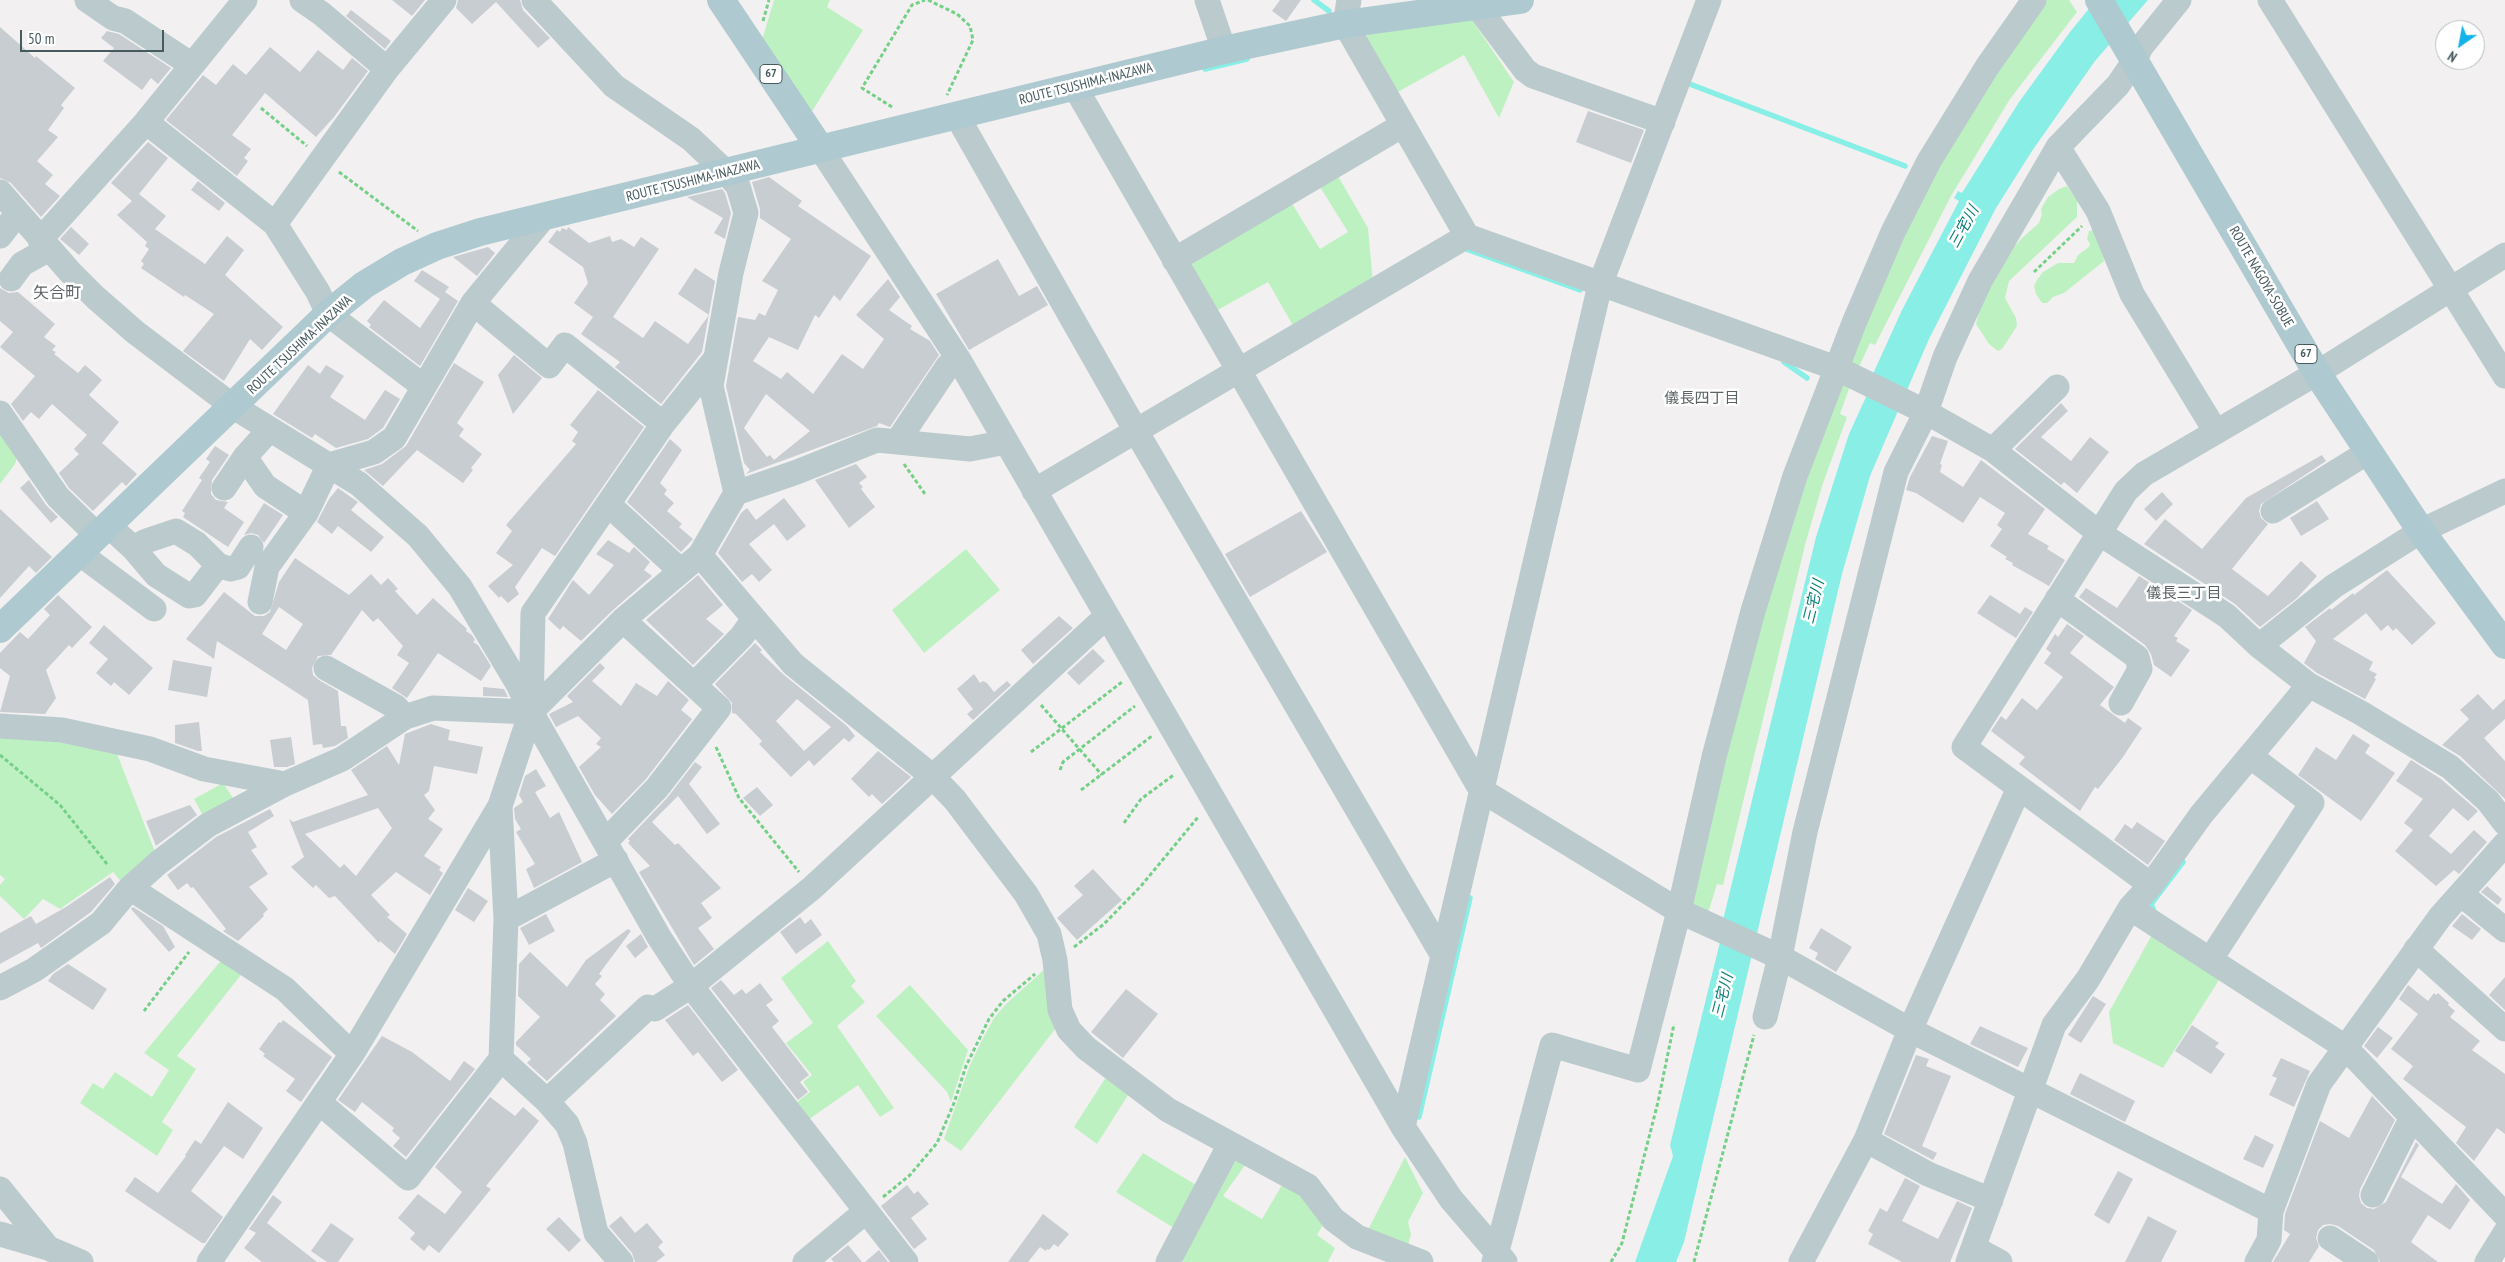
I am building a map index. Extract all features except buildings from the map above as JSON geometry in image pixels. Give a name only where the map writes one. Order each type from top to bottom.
[{"type":"main road","name":"67","points":[[720,0],[820,148]]},
{"type":"main road","name":"ROUTE TSUSHIMA-INAZAWA","points":[[0,629],[234,407],[328,314],[364,285],[402,262],[436,246],[480,232],[1224,50],[1347,12],[1478,6],[1520,0]]},
{"type":"main road","name":"ROUTE NAGOYA-SOBUE","points":[[2099,0],[2317,373],[2421,531],[2505,645]]},
{"type":"street","points":[[87,0],[113,18],[125,21],[192,65]]},
{"type":"street","points":[[11,279],[22,264],[44,245],[245,0]]},
{"type":"street","points":[[302,0],[322,14],[387,69]]},
{"type":"street","points":[[275,224],[387,69],[444,0]]},
{"type":"street","points":[[534,0],[614,86],[691,139],[738,186],[746,213],[731,273],[711,386],[736,493]]},
{"type":"street","points":[[1207,0],[1224,50]]},
{"type":"street","points":[[1403,1127],[1600,285],[1709,0]]},
{"type":"street","points":[[1499,1259],[1552,1045],[1638,1070],[1688,915],[1714,758],[1753,611],[1795,476],[1844,372],[1893,232],[1929,161],[1987,68],[2034,0]]},
{"type":"street","points":[[1765,1017],[1776,955],[1805,832],[1896,472],[1980,281],[2058,147],[2118,85],[2132,55],[2141,47],[2179,0]]},
{"type":"street","points":[[2270,0],[2505,376]]},
{"type":"street","points":[[1478,6],[1525,70],[1533,76],[1662,122]]},
{"type":"street","points":[[1347,12],[1403,125],[1467,236],[1844,372],[1922,410],[1993,450],[2099,533],[2227,616],[2259,646],[2309,685],[2362,713],[2450,767],[2488,801],[2505,823]]},
{"type":"street","points":[[1075,87],[1481,790],[1688,915],[1776,955],[1910,1030],[2271,1210]]},
{"type":"street","points":[[949,118],[1136,431],[1443,956]]},
{"type":"street","points":[[146,122],[275,224],[318,292],[328,314],[422,386]]},
{"type":"street","points":[[1174,260],[1403,125]]},
{"type":"street","points":[[2058,147],[2098,211],[2132,294],[2216,432]]},
{"type":"street","points":[[820,148],[959,360],[1403,1127],[1451,1199],[1499,1259]]},
{"type":"street","points":[[0,192],[44,245],[95,297],[135,332],[234,407],[330,464],[359,484],[418,536],[460,586],[518,684],[531,712],[659,936],[691,986],[865,1212],[906,1262]]},
{"type":"street","points":[[0,236],[17,214]]},
{"type":"street","points":[[260,602],[267,567],[306,513],[330,464],[374,452],[394,438],[422,386],[473,303],[542,218]]},
{"type":"street","points":[[1034,491],[1467,236]]},
{"type":"street","points":[[2151,885],[1964,747],[2126,491],[2144,474],[2317,373],[2505,255]]},
{"type":"street","points":[[473,303],[549,366],[565,345],[664,424]]},
{"type":"street","points":[[209,1262],[352,1054],[500,806],[531,712],[533,613],[664,424],[716,358]]},
{"type":"street","points":[[893,441],[948,366],[959,360]]},
{"type":"street","points":[[1993,450],[2057,387]]},
{"type":"street","points":[[0,413],[58,497],[154,609]]},
{"type":"street","points":[[224,488],[245,457],[270,429]]},
{"type":"street","points":[[0,988],[34,970],[101,923],[130,888],[158,863],[208,825],[285,784],[342,759],[405,717],[433,708],[531,712],[623,620],[700,555],[736,493],[797,472],[877,440],[970,449],[1006,442]]},
{"type":"street","points":[[2273,511],[2368,452]]},
{"type":"street","points":[[245,457],[265,486],[306,513]]},
{"type":"street","points":[[2259,646],[2334,586],[2421,531],[2505,491]]},
{"type":"street","points":[[608,504],[681,571]]},
{"type":"street","points":[[133,548],[146,541],[176,531],[197,544],[218,565],[230,569],[238,567],[251,547]]},
{"type":"street","points":[[95,538],[133,548],[156,575],[189,596],[195,595],[218,565]]},
{"type":"street","points":[[700,555],[793,664],[932,776],[955,800],[1026,894],[1049,934],[1055,960],[1060,1010],[1069,1030],[1086,1048],[1168,1110],[1308,1186],[1333,1220],[1357,1237],[1421,1262]]},
{"type":"street","points":[[2058,599],[2136,658],[2140,669],[2121,703]]},
{"type":"street","points":[[547,1100],[648,1007],[655,1008],[691,986],[812,888],[1106,616]]},
{"type":"street","points":[[694,686],[742,636],[754,619]]},
{"type":"street","points":[[506,919],[611,850],[719,708],[623,620]]},
{"type":"street","points":[[326,668],[396,707],[405,717]]},
{"type":"street","points":[[2000,1262],[1971,1255],[2054,1024],[2088,979],[2130,908],[2151,885],[2200,815],[2309,685]]},
{"type":"street","points":[[0,726],[62,730],[150,749],[204,768],[285,784]]},
{"type":"street","points":[[2210,960],[2312,802],[2250,756]]},
{"type":"street","points":[[1801,1262],[1866,1140],[1910,1030],[2020,788]]},
{"type":"street","points":[[320,1103],[408,1178],[501,1059],[506,919],[500,806]]},
{"type":"street","points":[[2257,1262],[2269,1240],[2271,1210],[2319,1084],[2416,949],[2505,844]]},
{"type":"street","points":[[130,888],[285,989],[352,1054]]},
{"type":"street","points":[[2461,894],[2505,930]]},
{"type":"street","points":[[2130,908],[2345,1047],[2412,1117],[2502,1206]]},
{"type":"street","points":[[2416,949],[2505,1029]]},
{"type":"street","points":[[501,1059],[547,1100],[567,1124],[576,1143],[596,1233],[621,1262]]},
{"type":"street","points":[[2373,1195],[2412,1117]]},
{"type":"street","points":[[1866,1140],[1928,1174],[1991,1200]]},
{"type":"street","points":[[1168,1262],[1230,1144]]},
{"type":"street","points":[[0,1189],[48,1248]]},
{"type":"street","points":[[805,1262],[865,1212]]},
{"type":"street","points":[[2487,1262],[2505,1233]]},
{"type":"street","points":[[0,1235],[48,1248],[81,1262]]},
{"type":"street","points":[[2330,1238],[2366,1262]]},
{"type":"path","points":[[907,128],[897,111],[862,88],[912,5],[927,0],[957,14],[970,26],[973,40],[946,98],[949,118]]},
{"type":"path","points":[[261,108],[322,159],[436,246]]},
{"type":"path","points":[[2034,272],[2098,211]]},
{"type":"path","points":[[893,441],[925,494]]},
{"type":"path","points":[[1031,752],[1137,670]]},
{"type":"path","points":[[1027,688],[1102,775]]},
{"type":"path","points":[[1060,770],[1063,762],[1151,694]]},
{"type":"path","points":[[1081,790],[1169,724]]},
{"type":"path","points":[[703,729],[710,734],[739,798],[812,888]]},
{"type":"path","points":[[0,755],[60,804],[107,864]]},
{"type":"path","points":[[1124,823],[1141,798],[1191,762]]},
{"type":"path","points":[[865,1212],[910,1175],[938,1143],[966,1066],[989,1019],[1003,1001],[1044,966],[1104,924],[1214,802]]},
{"type":"path","points":[[144,1011],[202,935]]},
{"type":"path","points":[[1611,1262],[1622,1243],[1658,1102],[1676,1015]]},
{"type":"path","points":[[1694,1262],[1758,1021],[1765,1017]]},
{"type":"green space","points":[[774,0],[830,0],[827,7],[863,30],[811,113],[762,40]]},
{"type":"green space","points":[[2039,0],[2069,0],[2077,12],[2010,99],[1951,196],[1875,345],[1870,343],[1858,369],[1842,363],[1895,240]]},
{"type":"green space","points":[[1470,17],[1514,82],[1499,118],[1464,55],[1396,93],[1364,39],[1371,30]]},
{"type":"green space","points":[[1338,176],[1368,228],[1373,283],[1295,329],[1268,282],[1214,312],[1191,272],[1193,260],[1291,202],[1320,249],[1348,232],[1320,187]]},
{"type":"green space","points":[[2067,186],[2077,200],[2077,217],[2009,281],[2005,298],[2016,318],[2017,326],[2002,349],[1998,351],[1989,344],[1976,324],[1983,296],[2008,254],[2039,223],[2042,214],[2041,209],[2048,197]]},
{"type":"green space","points":[[2094,230],[2101,244],[2104,261],[2064,293],[2053,297],[2047,303],[2042,303],[2036,294],[2034,286],[2037,280],[2043,272],[2058,263],[2074,263],[2078,255],[2089,247],[2090,244],[2087,239],[2089,231]]},
{"type":"green space","points":[[1851,383],[1840,414],[1847,417],[1822,486],[1805,545],[1723,885],[1717,884],[1708,913],[1695,906],[1688,897],[1759,609],[1836,384]]},
{"type":"green space","points":[[0,424],[18,454],[15,464],[0,484]]},
{"type":"green space","points":[[966,549],[1000,590],[924,653],[892,610]]},
{"type":"green space","points":[[0,730],[114,746],[157,857],[125,886],[113,872],[60,909],[43,899],[24,919],[0,896],[0,885],[5,879],[0,875]]},
{"type":"green space","points":[[223,783],[237,804],[206,821],[194,799]]},
{"type":"green space","points":[[2153,933],[2221,977],[2163,1068],[2113,1043],[2109,1012]]},
{"type":"green space","points":[[828,941],[856,981],[851,986],[865,1002],[837,1026],[894,1108],[880,1117],[858,1085],[805,1122],[792,1106],[810,1092],[803,1082],[812,1075],[786,1043],[813,1023],[781,978]]},
{"type":"green space","points":[[224,957],[244,971],[177,1056],[196,1069],[162,1122],[173,1130],[157,1156],[80,1103],[93,1083],[103,1089],[115,1072],[152,1097],[169,1070],[144,1053]]},
{"type":"green space","points":[[1047,967],[1059,1024],[961,1151],[944,1139],[970,1065],[994,1018],[1006,1004]]},
{"type":"green space","points":[[910,985],[968,1050],[951,1102],[947,1092],[876,1016]]},
{"type":"green space","points":[[1108,1074],[1130,1092],[1097,1144],[1074,1127]]},
{"type":"green space","points":[[1143,1153],[1201,1188],[1177,1230],[1116,1192]]},
{"type":"green space","points":[[1405,1157],[1423,1193],[1408,1222],[1411,1234],[1407,1249],[1367,1232]]},
{"type":"green space","points":[[1231,1158],[1248,1161],[1223,1196],[1262,1219],[1285,1180],[1326,1220],[1317,1235],[1335,1248],[1328,1262],[1184,1262],[1176,1257]]},
{"type":"water","name":"三宅川","points":[[2096,0],[2148,0],[2095,61],[2032,151],[1996,208],[1929,339],[1870,476],[1842,574],[1684,1242],[1676,1262],[1635,1262],[1673,1156],[1670,1145],[1785,664],[1816,537],[1849,434],[1866,397],[1872,376],[1902,310],[1959,201],[1954,198],[1958,191],[1962,193],[2019,102]]},
{"type":"waterway","points":[[1314,0],[1329,11]]},
{"type":"waterway","points":[[1205,69],[1247,59]]},
{"type":"waterway","points":[[1687,83],[1905,166]]},
{"type":"waterway","points":[[1466,249],[1580,290]]},
{"type":"waterway","points":[[1784,362],[1807,378]]},
{"type":"waterway","points":[[2154,911],[2151,904],[2183,862]]},
{"type":"waterway","points":[[1419,1117],[1470,898]]},
{"type":"district","name":"矢合町","points":[[57,293]]},
{"type":"district","name":"儀長四丁目","points":[[1702,399]]},
{"type":"district","name":"儀長三丁目","points":[[2184,594]]}]
